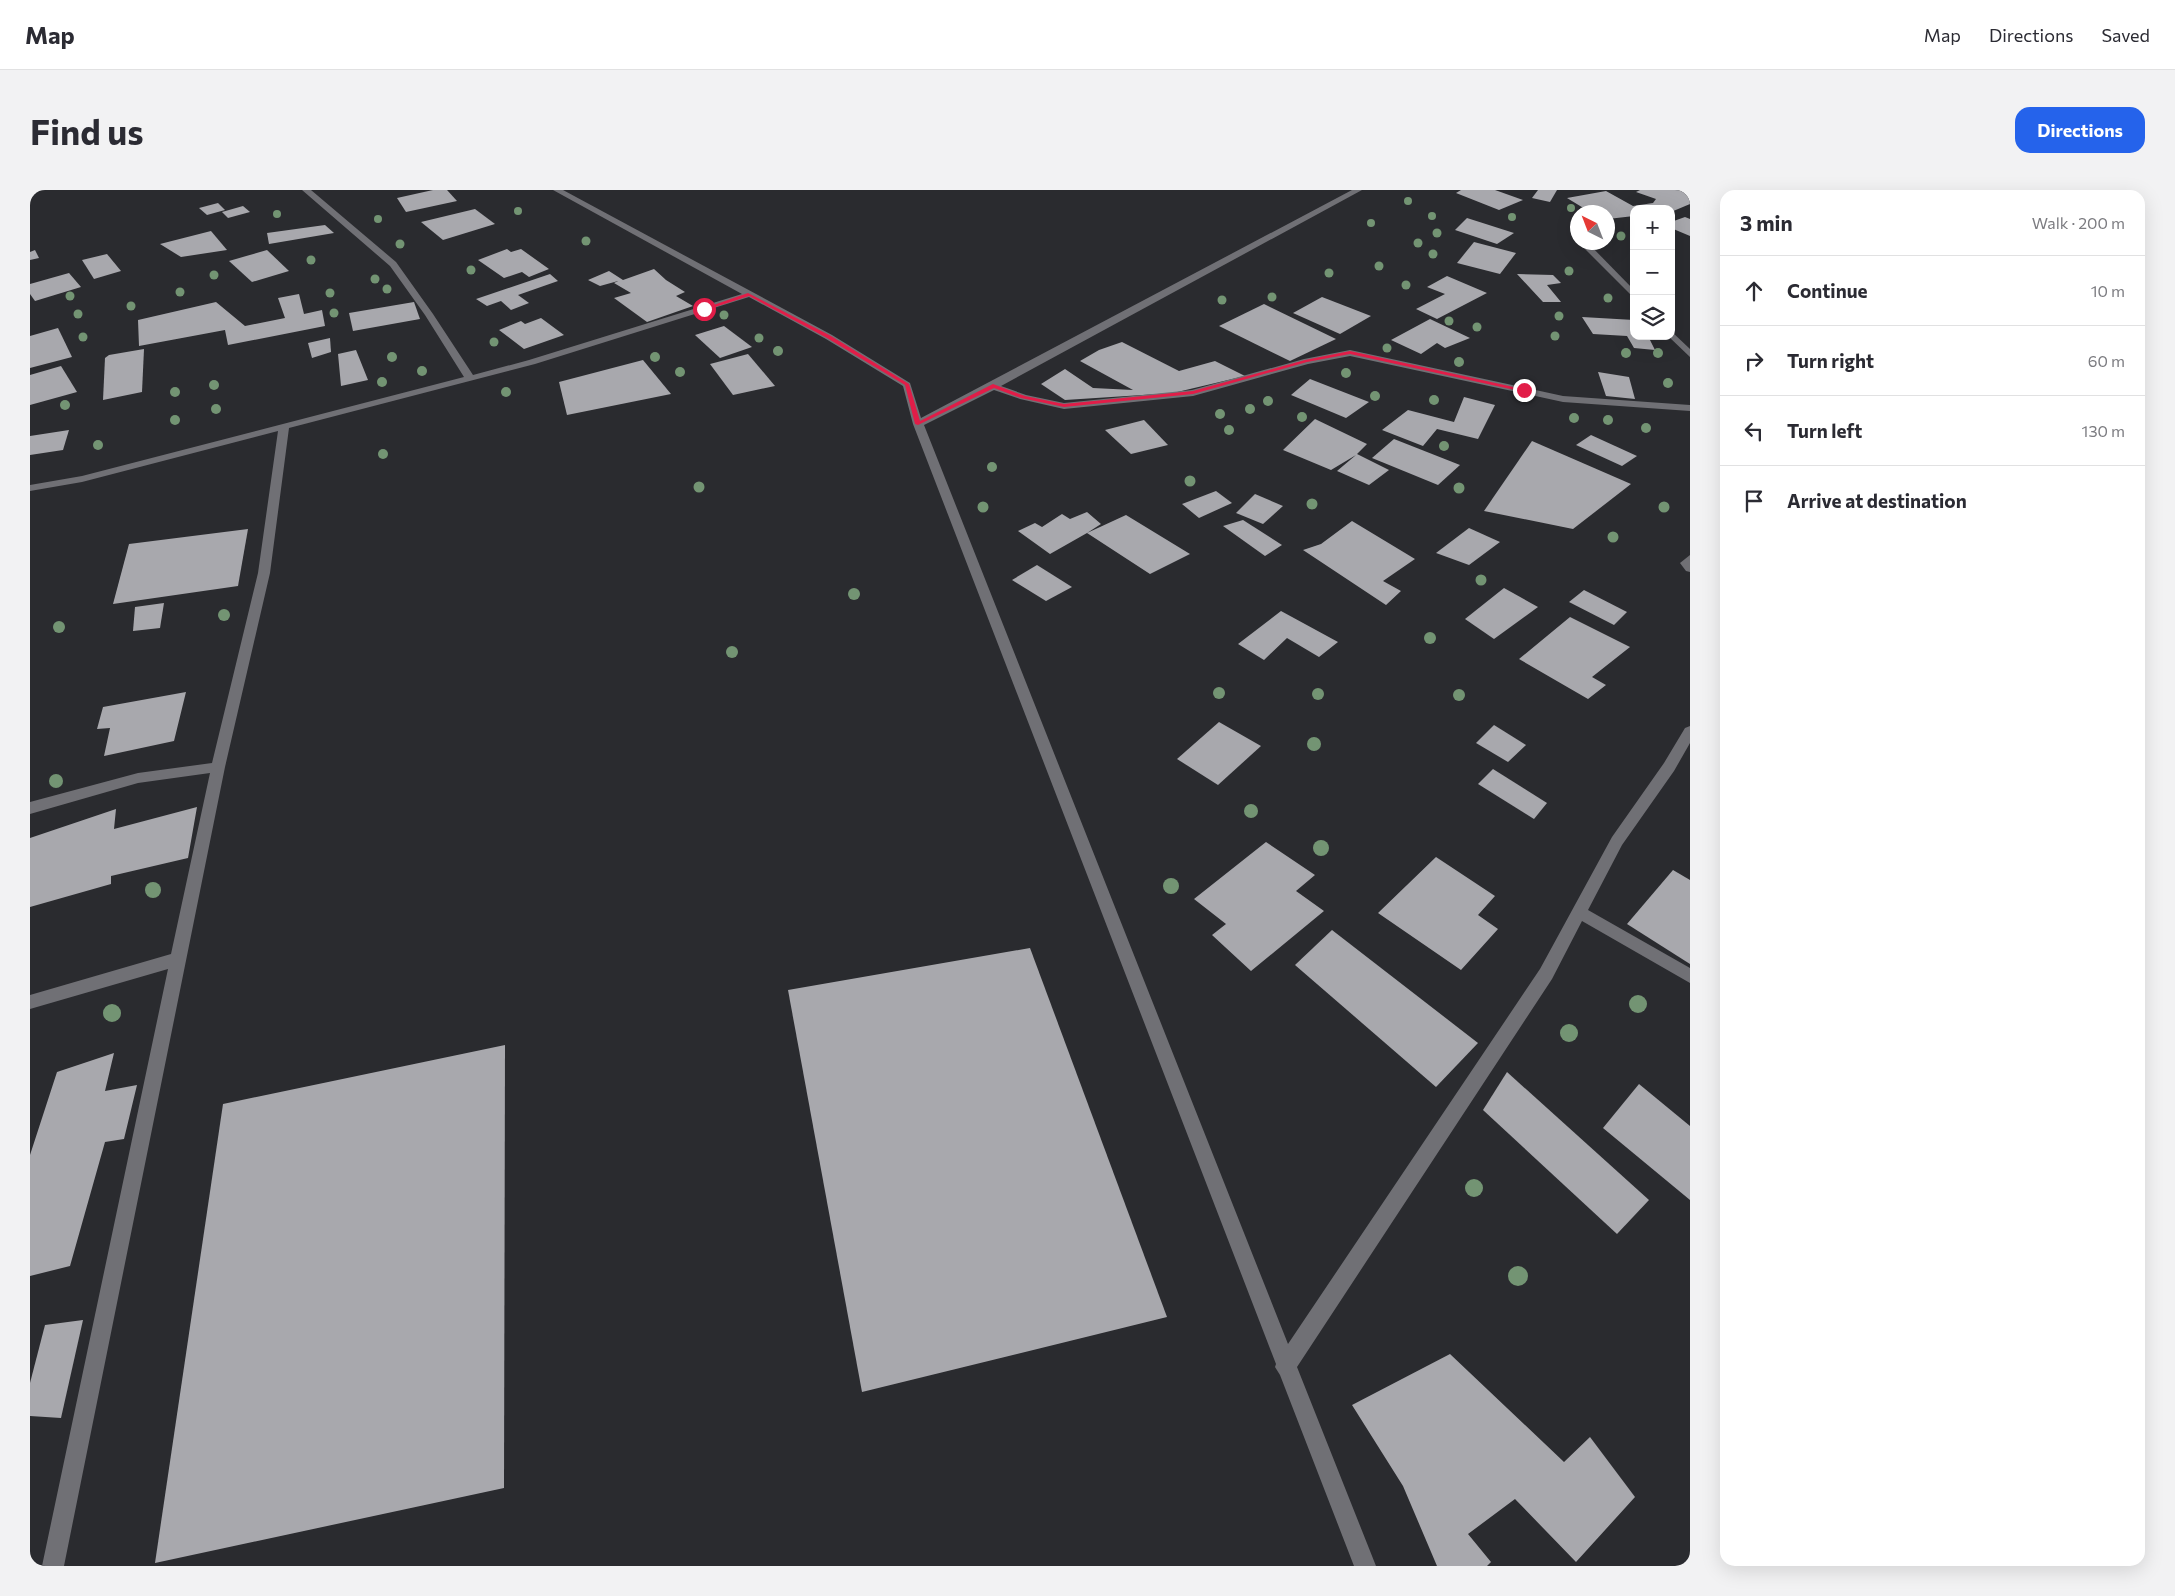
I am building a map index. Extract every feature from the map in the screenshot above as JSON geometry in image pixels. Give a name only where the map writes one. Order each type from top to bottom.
[{"type":"street","points":[[306,190],[392,264],[429,314],[470,378]]},
{"type":"street","points":[[557,190],[829,337],[908,385],[918,424],[1285,1367],[1365,1566]]},
{"type":"street","points":[[918,424],[993,386],[1358,190]]},
{"type":"street","points":[[1590,250],[1630,291]]},
{"type":"street","points":[[30,488],[82,479],[532,362],[750,294]]},
{"type":"street","points":[[1675,338],[1690,354]]},
{"type":"street","points":[[993,386],[1023,397],[1064,406],[1193,393],[1306,361],[1350,353],[1454,374],[1562,399],[1690,408]]},
{"type":"street","points":[[53,1566],[218,767],[264,574],[284,428]]},
{"type":"street","points":[[1690,559],[1686,563],[1690,568]]},
{"type":"street","points":[[1285,1367],[1546,974],[1617,841],[1669,768],[1690,731]]},
{"type":"street","points":[[30,808],[138,778],[218,767]]},
{"type":"street","points":[[1579,912],[1690,976]]},
{"type":"street","points":[[30,1002],[178,959]]},
{"type":"building","points":[[433,190],[447,190],[457,201],[406,212],[397,198]]},
{"type":"building","points":[[1461,190],[1495,190],[1523,200],[1499,210],[1456,193]]},
{"type":"building","points":[[1538,190],[1557,190],[1550,202],[1532,198]]},
{"type":"building","points":[[1640,190],[1683,190],[1690,192],[1690,204],[1675,210],[1675,205],[1640,205],[1653,203],[1656,199],[1636,192]]},
{"type":"building","points":[[1606,191],[1631,205],[1630,216],[1615,218],[1615,205],[1578,205],[1567,198]]},
{"type":"building","points":[[218,203],[225,210],[207,215],[199,208]]},
{"type":"building","points":[[243,206],[250,212],[228,218],[222,212]]},
{"type":"building","points":[[475,209],[495,224],[443,240],[421,222]]},
{"type":"building","points":[[1685,217],[1690,219],[1690,236],[1675,230],[1675,221]]},
{"type":"building","points":[[1467,218],[1514,233],[1497,244],[1455,230]]},
{"type":"building","points":[[325,225],[334,233],[269,244],[267,233]]},
{"type":"building","points":[[211,231],[227,250],[181,257],[160,244]]},
{"type":"building","points":[[1474,242],[1516,253],[1500,274],[1457,263]]},
{"type":"building","points":[[507,249],[511,252],[521,249],[549,269],[529,277],[522,272],[504,278],[478,260]]},
{"type":"building","points":[[35,250],[39,258],[30,260],[30,252]]},
{"type":"building","points":[[267,250],[289,271],[252,282],[229,261]]},
{"type":"building","points":[[107,254],[121,271],[94,279],[82,260]]},
{"type":"building","points":[[654,269],[666,280],[685,292],[676,296],[693,306],[647,322],[614,298],[631,293],[614,283],[618,281],[600,286],[588,280],[609,271],[623,280]]},
{"type":"building","points":[[69,273],[81,287],[35,301],[30,294],[30,284]]},
{"type":"building","points":[[550,274],[558,281],[518,295],[529,303],[511,310],[501,301],[487,306],[476,299]]},
{"type":"building","points":[[1517,274],[1553,275],[1561,283],[1547,285],[1561,302],[1543,302]]},
{"type":"building","points":[[1447,276],[1487,293],[1437,319],[1416,309],[1445,294],[1427,287]]},
{"type":"building","points":[[299,294],[304,314],[322,310],[325,326],[228,345],[225,330],[139,346],[138,320],[216,302],[245,326],[285,318],[278,298]]},
{"type":"building","points":[[1322,297],[1371,316],[1340,334],[1293,313]]},
{"type":"building","points":[[414,302],[420,319],[353,331],[349,313]]},
{"type":"building","points":[[1264,304],[1336,339],[1290,361],[1219,326]]},
{"type":"building","points":[[1582,317],[1630,320],[1630,340],[1650,340],[1655,350],[1634,348],[1627,336],[1593,334]]},
{"type":"building","points":[[541,318],[564,335],[524,349],[499,330],[521,321],[525,324]]},
{"type":"building","points":[[1430,319],[1470,338],[1445,348],[1437,343],[1421,354],[1391,340]]},
{"type":"building","points":[[724,326],[752,347],[720,358],[695,335]]},
{"type":"building","points":[[58,328],[72,357],[30,368],[30,336]]},
{"type":"building","points":[[330,338],[331,352],[312,358],[308,343]]},
{"type":"building","points":[[1122,342],[1179,371],[1215,361],[1245,376],[1173,393],[1065,400],[1041,384],[1065,369],[1093,388],[1133,390],[1080,361],[1099,350]]},
{"type":"building","points":[[144,349],[142,392],[103,400],[105,358],[109,355]]},
{"type":"building","points":[[356,350],[368,380],[341,386],[338,354]]},
{"type":"building","points":[[748,354],[775,386],[733,395],[710,364]]},
{"type":"building","points":[[643,360],[671,394],[567,415],[559,382]]},
{"type":"building","points":[[61,366],[77,392],[30,405],[30,375]]},
{"type":"building","points":[[1598,372],[1629,377],[1635,399],[1606,396]]},
{"type":"building","points":[[1310,379],[1369,402],[1346,418],[1291,395]]},
{"type":"building","points":[[1464,397],[1495,405],[1478,439],[1437,429],[1423,446],[1382,430],[1408,410],[1454,422]]},
{"type":"building","points":[[1315,419],[1367,444],[1357,454],[1389,470],[1369,485],[1337,471],[1356,455],[1331,470],[1283,450]]},
{"type":"building","points":[[1144,420],[1168,445],[1131,454],[1105,430]]},
{"type":"building","points":[[69,430],[63,450],[30,455],[30,436]]},
{"type":"building","points":[[1591,435],[1637,456],[1622,466],[1576,445]]},
{"type":"building","points":[[1394,439],[1460,465],[1438,485],[1372,458]]},
{"type":"building","points":[[1532,441],[1631,484],[1573,529],[1484,511]]},
{"type":"building","points":[[1216,491],[1232,503],[1199,518],[1182,504]]},
{"type":"building","points":[[1255,494],[1283,506],[1263,524],[1236,513]]},
{"type":"building","points":[[1087,512],[1101,524],[1050,554],[1018,531],[1035,523],[1042,527],[1062,514],[1070,519]]},
{"type":"building","points":[[1126,515],[1190,554],[1150,574],[1087,533]]},
{"type":"building","points":[[1243,520],[1282,545],[1265,556],[1223,526]]},
{"type":"building","points":[[1352,521],[1415,559],[1383,581],[1401,591],[1386,605],[1303,550],[1321,544]]},
{"type":"building","points":[[1469,528],[1500,542],[1469,565],[1436,553]]},
{"type":"building","points":[[248,529],[238,586],[113,604],[129,544]]},
{"type":"building","points":[[1037,565],[1072,587],[1046,601],[1012,580]]},
{"type":"building","points":[[1504,588],[1538,607],[1494,639],[1465,619]]},
{"type":"building","points":[[1584,590],[1627,612],[1614,625],[1569,602]]},
{"type":"building","points":[[164,603],[160,628],[133,631],[135,607]]},
{"type":"building","points":[[1281,611],[1338,642],[1319,657],[1287,638],[1264,660],[1238,644]]},
{"type":"building","points":[[1570,617],[1630,647],[1592,677],[1606,685],[1588,699],[1519,659]]},
{"type":"building","points":[[186,692],[174,741],[104,756],[110,728],[97,729],[103,707]]},
{"type":"building","points":[[1219,722],[1261,746],[1218,785],[1177,759]]},
{"type":"building","points":[[1494,725],[1526,745],[1508,762],[1476,743]]},
{"type":"building","points":[[1493,769],[1547,803],[1534,819],[1478,784]]},
{"type":"building","points":[[197,807],[188,858],[111,876],[111,884],[30,907],[30,838],[116,809],[114,829]]},
{"type":"building","points":[[1266,842],[1315,875],[1296,891],[1324,911],[1251,971],[1212,935],[1226,924],[1194,899]]},
{"type":"building","points":[[1436,857],[1495,896],[1478,915],[1498,929],[1461,970],[1378,913]]},
{"type":"building","points":[[1673,870],[1690,880],[1690,964],[1627,924]]},
{"type":"building","points":[[1332,930],[1478,1043],[1436,1087],[1295,965]]},
{"type":"building","points":[[1030,948],[1167,1317],[862,1392],[788,990]]},
{"type":"building","points":[[505,1045],[504,1488],[155,1563],[223,1104]]},
{"type":"building","points":[[114,1053],[105,1091],[137,1085],[124,1139],[105,1142],[70,1266],[30,1276],[30,1155],[57,1072]]},
{"type":"building","points":[[1507,1072],[1649,1200],[1617,1234],[1483,1110]]},
{"type":"building","points":[[1639,1084],[1690,1126],[1690,1200],[1603,1128]]},
{"type":"building","points":[[83,1320],[61,1418],[30,1416],[30,1383],[45,1325]]},
{"type":"building","points":[[1450,1354],[1564,1462],[1590,1437],[1635,1497],[1576,1562],[1515,1499],[1468,1534],[1491,1562],[1487,1566],[1437,1566],[1403,1486],[1352,1405]]},
{"type":"route","points":[[704,309],[750,294],[829,337],[908,385],[918,424],[993,386],[1023,397],[1064,406],[1193,393],[1306,361],[1350,353],[1400,362],[1524,390]]}]
